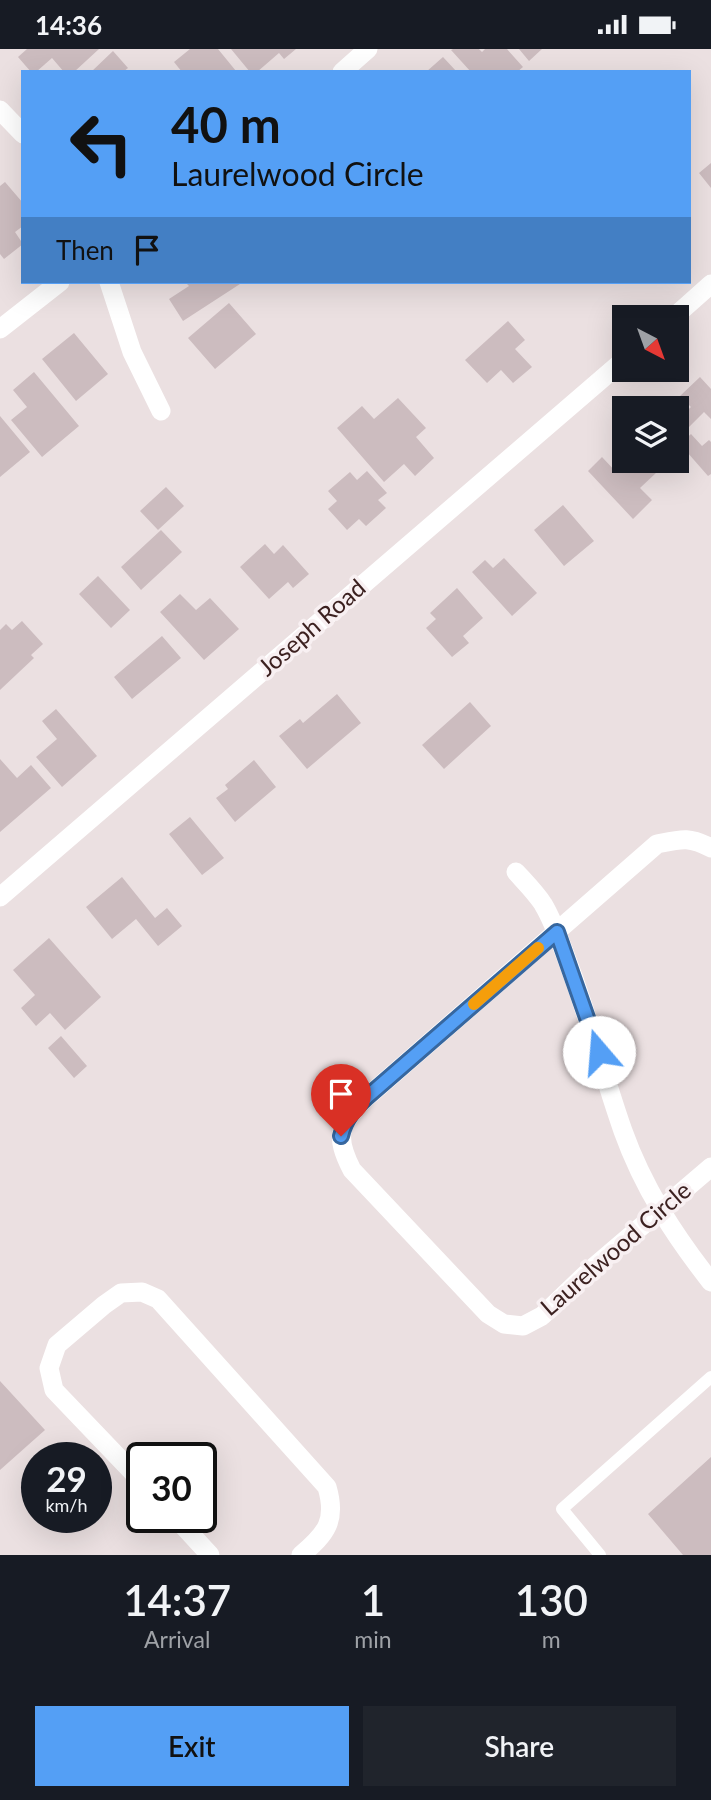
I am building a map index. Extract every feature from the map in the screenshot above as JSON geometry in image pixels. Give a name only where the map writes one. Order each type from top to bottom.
[{"type":"street","points":[[344,70],[368,49]]},
{"type":"street","points":[[0,110],[21,132]]},
{"type":"street","points":[[0,330],[58,284]]},
{"type":"street","points":[[110,284],[132,352],[161,411]]},
{"type":"street","points":[[688,305],[711,285]]},
{"type":"street","name":"Joseph Road","points":[[0,897],[612,370]]},
{"type":"street","name":"Laurelwood Circle","points":[[711,848],[696,840],[684,838],[657,844],[359,1104],[344,1124],[341,1136],[342,1149],[352,1170],[488,1314],[504,1324],[523,1326],[542,1316],[588,1272],[711,1167]]},
{"type":"street","points":[[516,872],[543,904],[557,932],[637,1165],[660,1210],[711,1282]]},
{"type":"street","points":[[126,1465],[54,1390],[49,1368],[57,1345],[104,1305],[121,1293],[142,1292],[158,1299],[327,1487],[332,1503],[327,1530],[301,1555]]},
{"type":"street","points":[[190,1533],[210,1555]]},
{"type":"lane","points":[[600,1555],[562,1509],[711,1377]]},
{"type":"building","points":[[27,49],[99,49],[76,70],[62,70],[52,58],[38,70],[29,70],[18,57]]},
{"type":"building","points":[[190,49],[218,49],[235,70],[180,70],[174,62]]},
{"type":"building","points":[[231,49],[296,49],[284,59],[279,53],[259,70],[248,70]]},
{"type":"building","points":[[479,49],[482,52],[485,49],[507,49],[523,67],[519,70],[469,70],[451,50]]},
{"type":"building","points":[[519,49],[542,49],[529,61]]},
{"type":"building","points":[[113,51],[128,68],[126,70],[93,70]]},
{"type":"building","points":[[443,57],[455,70],[428,70]]},
{"type":"building","points":[[711,163],[711,188],[699,173]]},
{"type":"building","points":[[5,182],[21,201],[21,228],[15,232],[21,246],[4,259],[0,254],[0,186]]},
{"type":"building","points":[[187,284],[240,284],[183,321],[169,299],[189,286]]},
{"type":"building","points":[[229,303],[256,334],[215,369],[188,338]]},
{"type":"building","points":[[508,321],[525,340],[515,349],[532,367],[513,383],[501,370],[487,383],[465,360]]},
{"type":"building","points":[[74,333],[108,374],[76,401],[42,359]]},
{"type":"building","points":[[34,372],[79,426],[42,457],[11,420],[27,407],[13,390]]},
{"type":"building","points":[[700,377],[711,389],[711,419],[704,412],[689,427],[689,396],[680,396]]},
{"type":"building","points":[[398,398],[426,428],[416,437],[434,458],[415,476],[404,464],[384,482],[337,428],[362,406],[374,419]]},
{"type":"building","points":[[0,416],[30,452],[0,477]]},
{"type":"building","points":[[691,434],[702,446],[709,440],[711,442],[711,474],[708,476],[689,454]]},
{"type":"building","points":[[602,457],[612,468],[612,473],[656,473],[640,488],[652,500],[633,519],[588,471]]},
{"type":"building","points":[[367,471],[387,493],[378,500],[386,508],[366,526],[359,519],[347,530],[328,509],[337,501],[328,491],[350,472],[357,480]]},
{"type":"building","points":[[166,487],[184,506],[158,530],[140,511]]},
{"type":"building","points":[[563,505],[594,541],[564,566],[534,530]]},
{"type":"building","points":[[161,530],[182,552],[141,590],[121,567]]},
{"type":"building","points":[[265,544],[274,554],[283,545],[309,574],[293,588],[288,582],[269,599],[240,567]]},
{"type":"building","points":[[504,558],[537,593],[512,616],[472,572],[485,560],[493,568]]},
{"type":"building","points":[[98,576],[130,610],[111,628],[79,594]]},
{"type":"building","points":[[457,588],[483,618],[463,636],[469,643],[452,657],[426,628],[436,619],[430,613]]},
{"type":"building","points":[[180,594],[196,610],[210,598],[239,629],[204,660],[160,612]]},
{"type":"building","points":[[22,621],[43,644],[31,655],[34,658],[0,690],[0,630],[6,624],[12,630]]},
{"type":"building","points":[[162,636],[181,658],[132,699],[114,677]]},
{"type":"building","points":[[337,694],[361,723],[307,769],[279,736],[300,719],[303,723]]},
{"type":"building","points":[[470,702],[491,726],[444,769],[422,745]]},
{"type":"building","points":[[56,709],[97,756],[62,787],[36,757],[57,739],[42,721]]},
{"type":"building","points":[[0,759],[17,778],[31,765],[51,788],[0,832]]},
{"type":"building","points":[[254,760],[276,787],[235,822],[216,798],[228,789],[225,785]]},
{"type":"building","points":[[190,817],[224,858],[202,875],[169,834]]},
{"type":"building","points":[[122,877],[155,918],[167,908],[182,926],[158,946],[136,919],[112,939],[86,907]]},
{"type":"building","points":[[49,938],[101,997],[65,1030],[50,1013],[36,1026],[21,1008],[35,995],[13,970]]},
{"type":"building","points":[[61,1036],[87,1066],[74,1078],[48,1048]]},
{"type":"building","points":[[0,1381],[45,1430],[32,1442],[21,1442],[21,1451],[0,1470]]},
{"type":"building","points":[[711,1457],[711,1555],[683,1555],[648,1514]]},
{"type":"slow traffic","points":[[474,1004],[538,948]]},
{"type":"route","points":[[341,1136],[352,1111],[557,932],[599,1052]]}]
